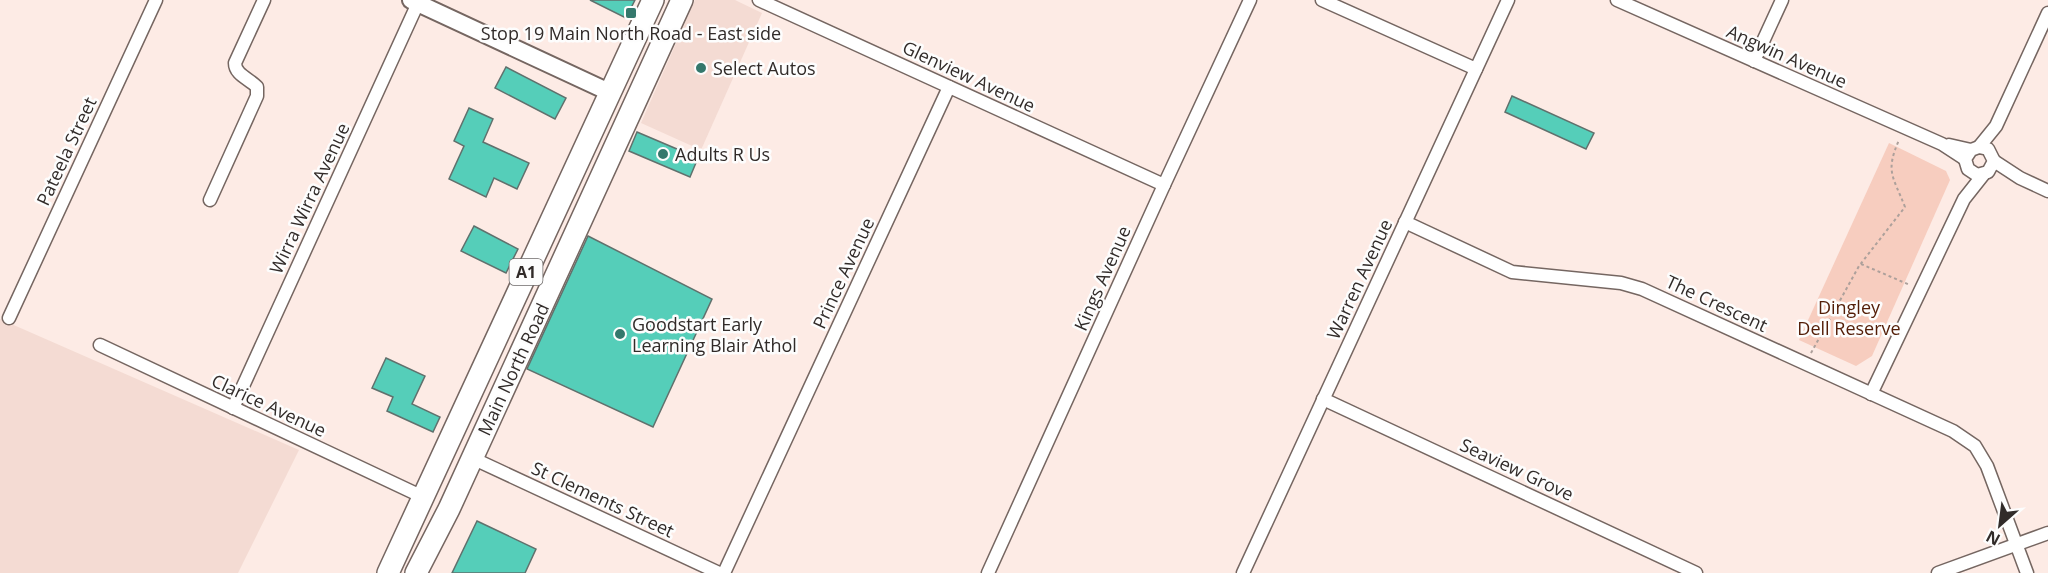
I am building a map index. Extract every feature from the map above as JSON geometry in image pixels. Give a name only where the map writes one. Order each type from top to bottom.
[{"type":"highway","name":"Main North Road","points":[[388,573],[653,0]]},
{"type":"highway","name":"Main North Road","points":[[416,573],[472,458],[682,0]]},
{"type":"highway","points":[[609,92],[634,104]]},
{"type":"highway","points":[[423,497],[448,509]]},
{"type":"street","name":"Pateela Street","points":[[9,318],[156,0]]},
{"type":"street","points":[[210,200],[257,96],[257,87],[238,72],[235,63],[264,0]]},
{"type":"street","name":"Glenview Avenue","points":[[759,0],[1164,185]]},
{"type":"street","name":"Kings Avenue","points":[[988,573],[1250,0]]},
{"type":"street","points":[[1322,0],[1476,69]]},
{"type":"street","name":"Warren Avenue","points":[[1243,573],[1508,0]]},
{"type":"street","name":"Angwin Avenue","points":[[1617,0],[1971,156]]},
{"type":"street","points":[[1754,61],[1782,0]]},
{"type":"street","points":[[415,2],[609,92]]},
{"type":"street","name":"Wirra Wirra Avenue","points":[[233,408],[415,2]]},
{"type":"street","points":[[1964,199],[1971,156],[1996,126],[2048,13]]},
{"type":"street","name":"Prince Avenue","points":[[724,573],[949,87]]},
{"type":"street","points":[[1871,394],[1964,199],[1990,166],[1996,126]]},
{"type":"street","points":[[1971,156],[1988,149],[1990,166]]},
{"type":"street","points":[[1971,156],[1972,173],[1990,166],[2048,191]]},
{"type":"street","name":"The Crescent","points":[[1405,222],[1512,272],[1621,283],[1642,289],[1953,431],[1975,446],[1987,466],[2027,573]]},
{"type":"street","name":"Clarice Avenue","points":[[100,345],[423,497]]},
{"type":"street","name":"Seaview Grove","points":[[1323,399],[1696,573]]},
{"type":"street","name":"St Clements Street","points":[[472,458],[719,573]]},
{"type":"street","points":[[1938,573],[2048,533]]},
{"type":"path","points":[[1805,363],[1861,264],[1905,207],[1891,170],[1890,161],[1905,128]]},
{"type":"path","points":[[1861,264],[1921,290]]},
{"type":"shaded area","name":"Select Autos","points":[[695,0],[735,0],[762,13],[701,150],[641,123]]},
{"type":"shaded area","points":[[0,319],[299,450],[238,573],[0,573]]},
{"type":"green space","name":"Dingley Dell Reserve","points":[[1889,143],[1946,171],[1950,180],[1872,356],[1856,366],[1799,340]]},
{"type":"building","points":[[590,0],[635,0],[626,18]]},
{"type":"building","points":[[506,67],[566,98],[555,119],[495,88]]},
{"type":"building","points":[[1512,96],[1594,133],[1586,149],[1505,112]]},
{"type":"building","points":[[469,108],[493,119],[483,142],[529,163],[517,189],[494,178],[486,197],[449,179],[464,146],[454,141]]},
{"type":"building","name":"Adults R Us","points":[[637,132],[698,158],[690,177],[629,151]]},
{"type":"building","points":[[474,226],[518,249],[506,273],[461,251]]},
{"type":"building","name":"Goodstart Early Learning Blair Athol","points":[[588,236],[712,299],[653,427],[527,369]]},
{"type":"building","points":[[386,358],[425,376],[412,404],[440,417],[433,432],[387,411],[393,397],[372,388]]},
{"type":"building","points":[[477,521],[536,549],[525,573],[452,573]]},
{"type":"place","name":"Stop 19 Main North Road - East side","points":[[631,13]]},
{"type":"place","name":"Select Autos","points":[[701,68]]},
{"type":"place","name":"Adults R Us","points":[[663,154]]},
{"type":"place","name":"Goodstart Early Learning Blair Athol","points":[[620,334]]}]
